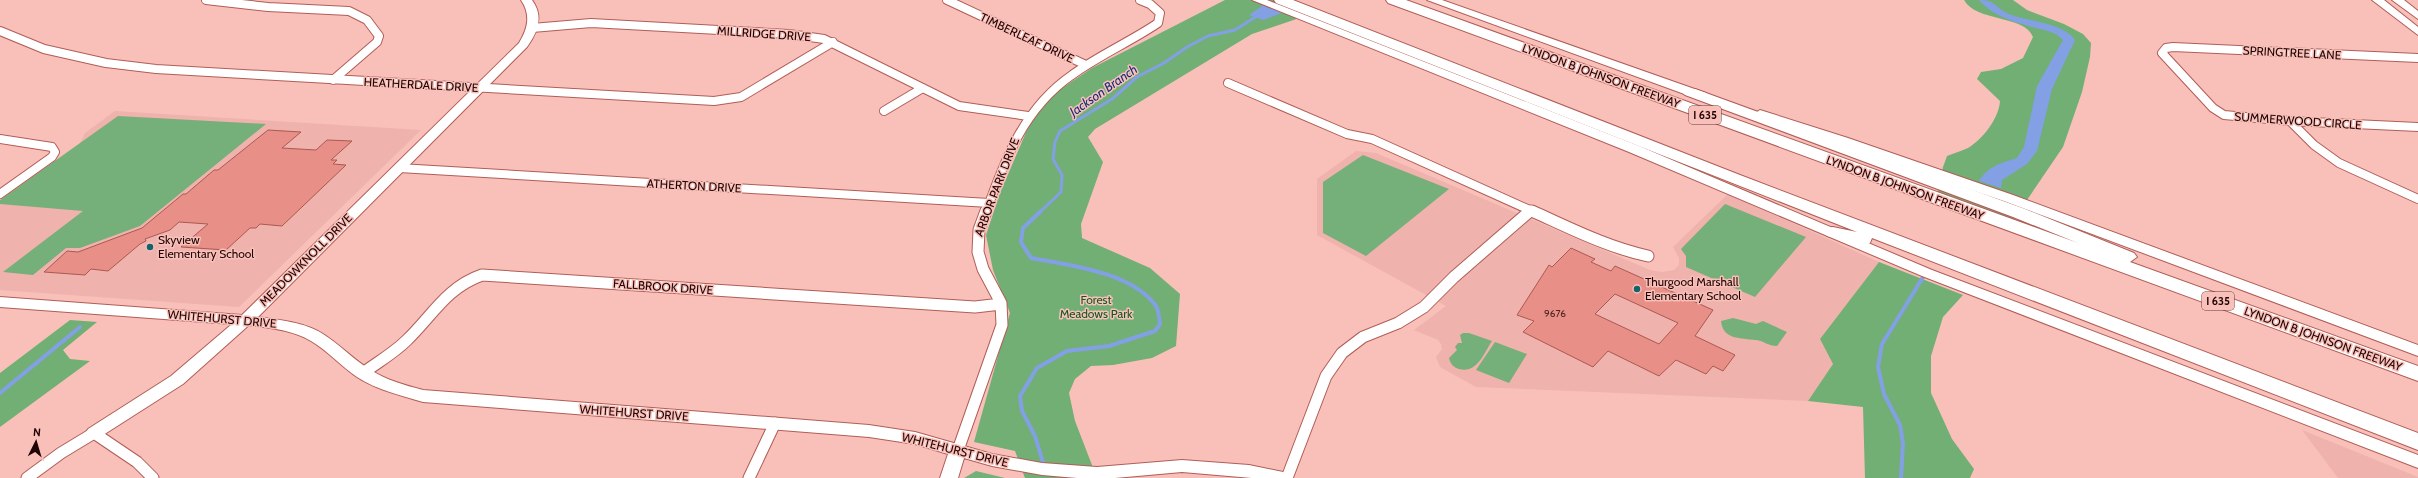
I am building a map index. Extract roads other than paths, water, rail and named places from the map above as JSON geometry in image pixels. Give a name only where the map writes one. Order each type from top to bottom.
[{"type":"highway","points":[[1281,0],[1719,174],[2051,299],[2418,442]]},
{"type":"highway","name":"LYNDON B JOHNSON FREEWAY","points":[[1393,0],[2017,230],[2277,322],[2418,374]]},
{"type":"highway","points":[[1690,92],[2076,235],[2277,322]]},
{"type":"highway","points":[[1834,232],[1872,240],[2188,361],[2230,369]]},
{"type":"main road","name":"MEADOWKNOLL DRIVE","points":[[94,433],[177,380],[246,320],[523,45],[532,28],[534,17],[532,7],[526,0]]},
{"type":"main road","points":[[1257,0],[1634,149],[1834,232],[1928,273],[2036,316],[2418,462]]},
{"type":"main road","points":[[1432,0],[1690,92],[1840,138],[2073,222],[2418,351]]},
{"type":"main road","points":[[2377,0],[2418,32]]},
{"type":"main road","points":[[2397,0],[2418,16]]},
{"type":"main road","name":"WHITEHURST DRIVE","points":[[0,302],[282,324],[312,334],[363,373],[388,386],[423,396],[869,431],[915,438],[992,460],[1042,470],[1097,473],[1182,466],[1249,471],[1282,478]]},
{"type":"main road","name":"ARBOR PARK DRIVE","points":[[949,478],[958,450]]},
{"type":"street","points":[[206,0],[268,7],[349,11],[360,15],[378,32],[379,36],[377,42],[333,80]]},
{"type":"street","name":"TIMBERLEAF DRIVE","points":[[947,0],[1086,65]]},
{"type":"street","name":"ARBOR PARK DRIVE","points":[[958,450],[1002,326],[1001,304],[981,265],[976,245],[989,203],[1014,139],[1028,116],[1054,89],[1086,65],[1158,23],[1160,13],[1150,4],[1140,0]]},
{"type":"street","name":"MILLRIDGE DRIVE","points":[[532,28],[565,24],[591,24],[789,34],[833,42],[921,89],[959,106],[1028,116]]},
{"type":"street","name":"HEATHERDALE DRIVE","points":[[0,31],[44,49],[106,63],[194,73],[714,101],[741,97],[833,42]]},
{"type":"street","name":"SPRINGTREE LANE","points":[[2166,48],[2418,58]]},
{"type":"street","name":"SUMMERWOOD CIRCLE","points":[[2166,48],[2162,53],[2213,108],[2224,115],[2290,121],[2418,128]]},
{"type":"street","points":[[1228,83],[1347,134],[1372,139],[1625,251],[1648,256]]},
{"type":"street","points":[[884,110],[921,89]]},
{"type":"street","points":[[2290,121],[2319,149],[2339,163],[2418,199]]},
{"type":"street","points":[[0,139],[52,147],[55,152],[52,157],[0,194]]},
{"type":"street","name":"ATHERTON DRIVE","points":[[399,168],[989,203]]},
{"type":"street","points":[[1287,478],[1326,376],[1342,353],[1363,337],[1398,322],[1424,307],[1454,277],[1531,210]]},
{"type":"street","name":"FALLBROOK DRIVE","points":[[363,373],[407,339],[457,284],[468,278],[482,275],[975,307],[1001,304]]},
{"type":"street","points":[[749,478],[775,423]]},
{"type":"street","points":[[94,433],[137,462],[153,478]]},
{"type":"street","name":"MEADOWKNOLL DRIVE","points":[[27,478],[61,453],[94,433]]},
{"type":"water","points":[[1979,0],[1989,1],[2004,12],[2017,17],[2062,29],[2075,40],[2052,89],[2037,151],[2027,164],[2002,180],[2001,188],[1979,181],[1991,168],[2017,158],[2024,147],[2037,86],[2063,40],[2052,32],[2002,17],[1990,10]]},
{"type":"water","points":[[1268,2],[1290,10],[1263,20],[1249,15]]},
{"type":"waterway","name":"Jackson Branch","points":[[1040,212],[1061,192],[1062,175],[1053,159],[1055,142],[1060,131],[1112,99],[1137,77],[1164,63],[1187,47],[1208,36],[1235,30],[1260,14]]},
{"type":"waterway","name":"Jackson Branch","points":[[1041,211],[1023,228],[1021,242],[1031,258],[1081,267],[1099,272],[1132,285],[1145,294],[1156,306],[1160,324],[1155,331],[1109,346],[1067,351],[1037,368],[1020,396],[1022,411],[1035,436],[1044,466]]},
{"type":"waterway","points":[[1901,478],[1903,443],[1900,425],[1884,394],[1878,367],[1882,344],[1925,274]]},
{"type":"waterway","points":[[0,393],[80,327]]},
{"type":"place","name":"Skyview Elementary School","points":[[150,247]]},
{"type":"place","name":"Thurgood Marshall Elementary School","points":[[1637,289]]},
{"type":"park label","name":"Forest Meadows Park","points":[[1096,307]]}]
